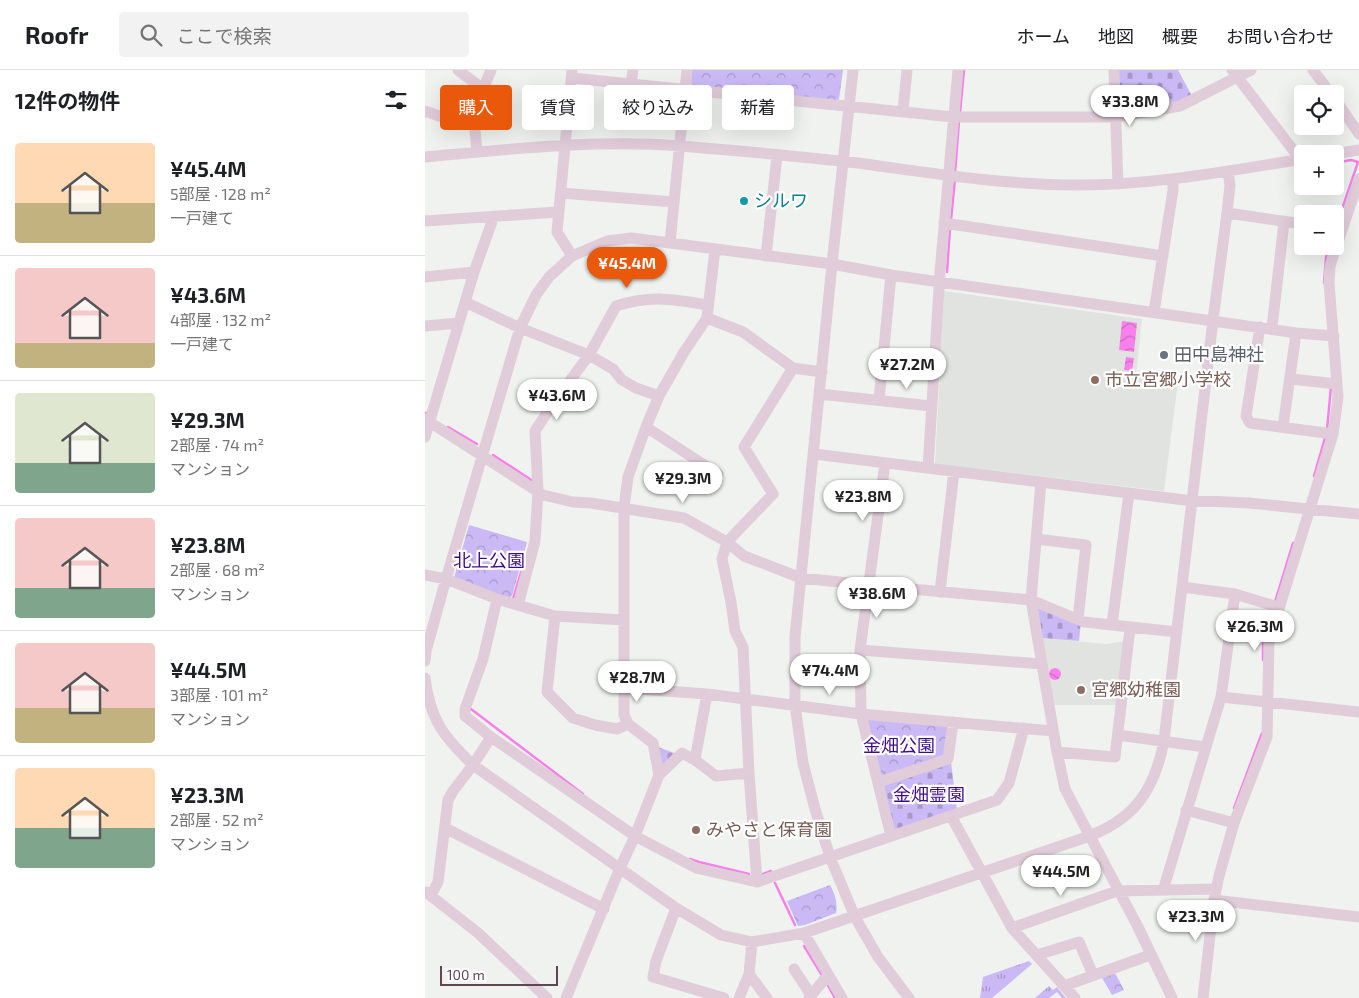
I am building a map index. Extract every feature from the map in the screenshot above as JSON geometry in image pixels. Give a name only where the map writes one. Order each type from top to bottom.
[{"type":"street","points":[[458,70],[478,85]]},
{"type":"street","points":[[485,85],[491,70]]},
{"type":"street","points":[[631,84],[633,70]]},
{"type":"street","points":[[686,85],[687,70]]},
{"type":"street","points":[[853,70],[795,637],[795,705],[803,763],[830,857],[855,917],[877,957],[909,998]]},
{"type":"street","points":[[903,111],[907,70]]},
{"type":"street","points":[[928,468],[940,281],[958,70]]},
{"type":"street","points":[[1114,70],[1119,184]]},
{"type":"street","points":[[712,93],[953,117],[1116,118],[1180,106],[1235,74],[1251,70]]},
{"type":"street","points":[[1313,70],[1324,85]]},
{"type":"street","points":[[572,256],[557,232],[572,74],[640,85]]},
{"type":"street","points":[[1235,74],[1294,150]]},
{"type":"street","points":[[425,111],[440,116]]},
{"type":"street","points":[[1344,112],[1359,134]]},
{"type":"street","points":[[475,130],[477,152]]},
{"type":"street","points":[[670,243],[681,130]]},
{"type":"street","points":[[425,157],[566,144],[680,146],[843,162],[1003,182],[1079,185],[1119,184],[1173,179],[1294,160]]},
{"type":"street","points":[[1344,152],[1359,150]]},
{"type":"street","points":[[766,256],[777,156]]},
{"type":"street","points":[[425,678],[430,706],[439,727],[449,742],[473,765],[675,908],[721,935],[752,942],[804,933],[855,917],[1089,837],[1110,827],[1132,811],[1149,789],[1160,764],[1227,213],[1230,184],[1228,171]]},
{"type":"street","points":[[1154,312],[1173,190],[1173,179]]},
{"type":"street","points":[[1344,215],[1359,179]]},
{"type":"street","points":[[561,193],[674,202]]},
{"type":"street","points":[[425,221],[558,212]]},
{"type":"street","points":[[1227,213],[1294,223]]},
{"type":"street","points":[[425,437],[427,421],[474,272],[494,216]]},
{"type":"street","points":[[1272,328],[1284,222]]},
{"type":"street","points":[[945,223],[1163,256]]},
{"type":"street","points":[[425,654],[520,328],[536,295],[549,277],[572,256],[607,241],[631,238],[832,264],[891,275],[1272,328],[1296,333],[1334,336]]},
{"type":"street","points":[[659,775],[653,743],[629,724],[624,716],[624,508],[628,477],[659,396],[684,352],[707,318],[715,249]]},
{"type":"street","points":[[1203,998],[1215,895],[1234,823],[1267,737],[1269,641],[1333,434],[1338,397],[1329,283],[1332,255]]},
{"type":"street","points":[[425,277],[474,272]]},
{"type":"street","points":[[879,400],[891,275]]},
{"type":"street","points":[[519,605],[535,541],[538,491],[535,431],[589,355],[616,306],[661,298],[707,305]]},
{"type":"street","points":[[465,302],[520,328],[589,355],[613,369],[622,380],[636,388],[659,396]]},
{"type":"street","points":[[707,318],[743,332],[793,368],[822,372]]},
{"type":"street","points":[[425,326],[459,323]]},
{"type":"street","points":[[1260,327],[1246,416],[1247,421],[1250,423],[1333,434]]},
{"type":"street","points":[[1283,427],[1296,333]]},
{"type":"street","points":[[757,882],[749,773],[743,647],[735,631],[722,559],[727,542],[773,494],[744,447],[793,368]]},
{"type":"street","points":[[1291,379],[1337,384]]},
{"type":"street","points":[[819,394],[931,406]]},
{"type":"street","points":[[427,421],[543,495],[573,502],[591,503],[685,518],[727,542],[744,556],[801,578],[1031,600],[1084,622],[1177,632]]},
{"type":"street","points":[[646,427],[718,474]]},
{"type":"street","points":[[814,454],[1191,500],[1249,502],[1359,514]]},
{"type":"street","points":[[885,463],[860,650],[861,714],[891,836]]},
{"type":"street","points":[[940,592],[954,471]]},
{"type":"street","points":[[1041,482],[1031,600],[1053,731],[1065,789],[1172,998]]},
{"type":"street","points":[[1112,625],[1129,493]]},
{"type":"street","points":[[1036,539],[1086,545],[1078,619]]},
{"type":"street","points":[[425,575],[446,579],[497,599],[555,616],[624,620]]},
{"type":"street","points":[[1183,587],[1235,594],[1278,607]]},
{"type":"street","points":[[1165,890],[1165,884],[1186,810],[1221,697],[1235,594]]},
{"type":"street","points":[[497,599],[483,659],[464,713],[465,716],[491,737],[635,836],[696,868],[757,882],[997,800],[1009,783],[1024,728]]},
{"type":"street","points":[[555,616],[547,692],[573,718],[617,729],[629,724]]},
{"type":"street","points":[[1057,752],[1115,757],[1130,628]]},
{"type":"street","points":[[860,650],[1042,664]]},
{"type":"street","points":[[624,688],[707,694],[861,714],[1053,731]]},
{"type":"street","points":[[695,760],[707,694]]},
{"type":"street","points":[[1221,697],[1359,712]]},
{"type":"street","points":[[879,782],[949,759],[953,722]]},
{"type":"street","points":[[1118,736],[1205,747]]},
{"type":"street","points":[[491,737],[448,800],[438,882],[428,894],[479,933],[547,998]]},
{"type":"street","points":[[566,998],[659,775],[682,754],[695,760],[716,776],[749,773]]},
{"type":"street","points":[[1186,810],[1234,823]]},
{"type":"street","points":[[951,816],[1012,928],[1075,998]]},
{"type":"street","points":[[445,828],[604,909]]},
{"type":"street","points":[[1012,928],[1117,892],[1165,890],[1215,895],[1359,917]]},
{"type":"street","points":[[675,908],[656,961],[653,977],[723,998]]},
{"type":"street","points":[[804,933],[842,998]]},
{"type":"street","points":[[739,998],[749,974],[752,942]]},
{"type":"street","points":[[1037,955],[1079,942],[1093,975]]},
{"type":"street","points":[[1065,986],[1150,955]]},
{"type":"street","points":[[793,969],[810,997],[828,975]]},
{"type":"street","points":[[749,974],[767,998]]},
{"type":"shaded area","points":[[944,291],[1142,319],[1136,375],[1178,382],[1164,491],[935,464]]},
{"type":"shaded area","points":[[1042,638],[1106,644],[1126,641],[1119,705],[1054,705]]},
{"type":"green space","points":[[692,70],[843,70],[839,99],[837,101],[794,97],[794,85],[722,85],[722,89],[712,88],[712,85],[692,85]]},
{"type":"green space","points":[[1118,70],[1178,70],[1192,96],[1180,102],[1123,112],[1120,110]]},
{"type":"green space","name":"北上公園","points":[[469,525],[527,542],[512,596],[508,598],[454,578]]},
{"type":"green space","points":[[1041,606],[1081,622],[1079,641],[1042,638],[1037,610]]},
{"type":"green space","name":"金畑公園","points":[[869,718],[946,725],[948,728],[946,754],[883,777],[880,775],[867,721]]},
{"type":"green space","points":[[658,747],[677,754],[661,768]]},
{"type":"green space","name":"金畑霊園","points":[[951,762],[957,810],[893,830],[883,788],[885,784]]},
{"type":"green space","points":[[830,885],[836,899],[836,913],[798,926],[787,901]]},
{"type":"green space","points":[[1029,961],[1032,964],[992,998],[980,998],[983,977]]},
{"type":"green space","points":[[1114,971],[1124,990],[1112,995],[1101,976]]},
{"type":"green space","points":[[1049,986],[1053,990],[1057,987],[1066,998],[1062,998],[1057,992],[1049,998],[1035,998]]},
{"type":"water","points":[[1122,321],[1137,323],[1134,352],[1119,350]]},
{"type":"water","points":[[1126,357],[1134,358],[1132,371],[1124,370]]},
{"type":"water","points":[[1053,668],[1057,668],[1061,674],[1057,680],[1053,680],[1049,676],[1049,672]]},
{"type":"waterway","points":[[960,113],[964,70]]},
{"type":"waterway","points":[[955,173],[959,121]]},
{"type":"waterway","points":[[1343,205],[1358,162],[1351,160],[1344,161]]},
{"type":"waterway","points":[[951,220],[955,179]]},
{"type":"waterway","points":[[947,272],[950,228]]},
{"type":"waterway","points":[[1324,283],[1327,255]]},
{"type":"waterway","points":[[1327,430],[1331,386]]},
{"type":"waterway","points":[[448,427],[477,444]]},
{"type":"waterway","points":[[1314,476],[1325,438]]},
{"type":"waterway","points":[[493,455],[533,481],[533,483]]},
{"type":"waterway","points":[[1275,602],[1293,543]]},
{"type":"waterway","points":[[513,599],[521,572]]},
{"type":"waterway","points":[[1263,660],[1263,641],[1273,610]]},
{"type":"waterway","points":[[471,709],[583,794]]},
{"type":"waterway","points":[[1234,808],[1262,733]]},
{"type":"waterway","points":[[690,859],[749,874]]},
{"type":"waterway","points":[[763,874],[771,871]]},
{"type":"waterway","points":[[775,883],[795,925]]},
{"type":"waterway","points":[[804,946],[823,977]]},
{"type":"waterway","points":[[826,982],[835,998]]},
{"type":"place","name":"シルワ","points":[[744,201]]},
{"type":"place","name":"田中島神社","points":[[1164,355]]},
{"type":"place","name":"市立宮郷小学校","points":[[1095,380]]},
{"type":"place","name":"宮郷幼稚園","points":[[1081,690]]},
{"type":"place","name":"みやさと保育園","points":[[696,830]]}]
